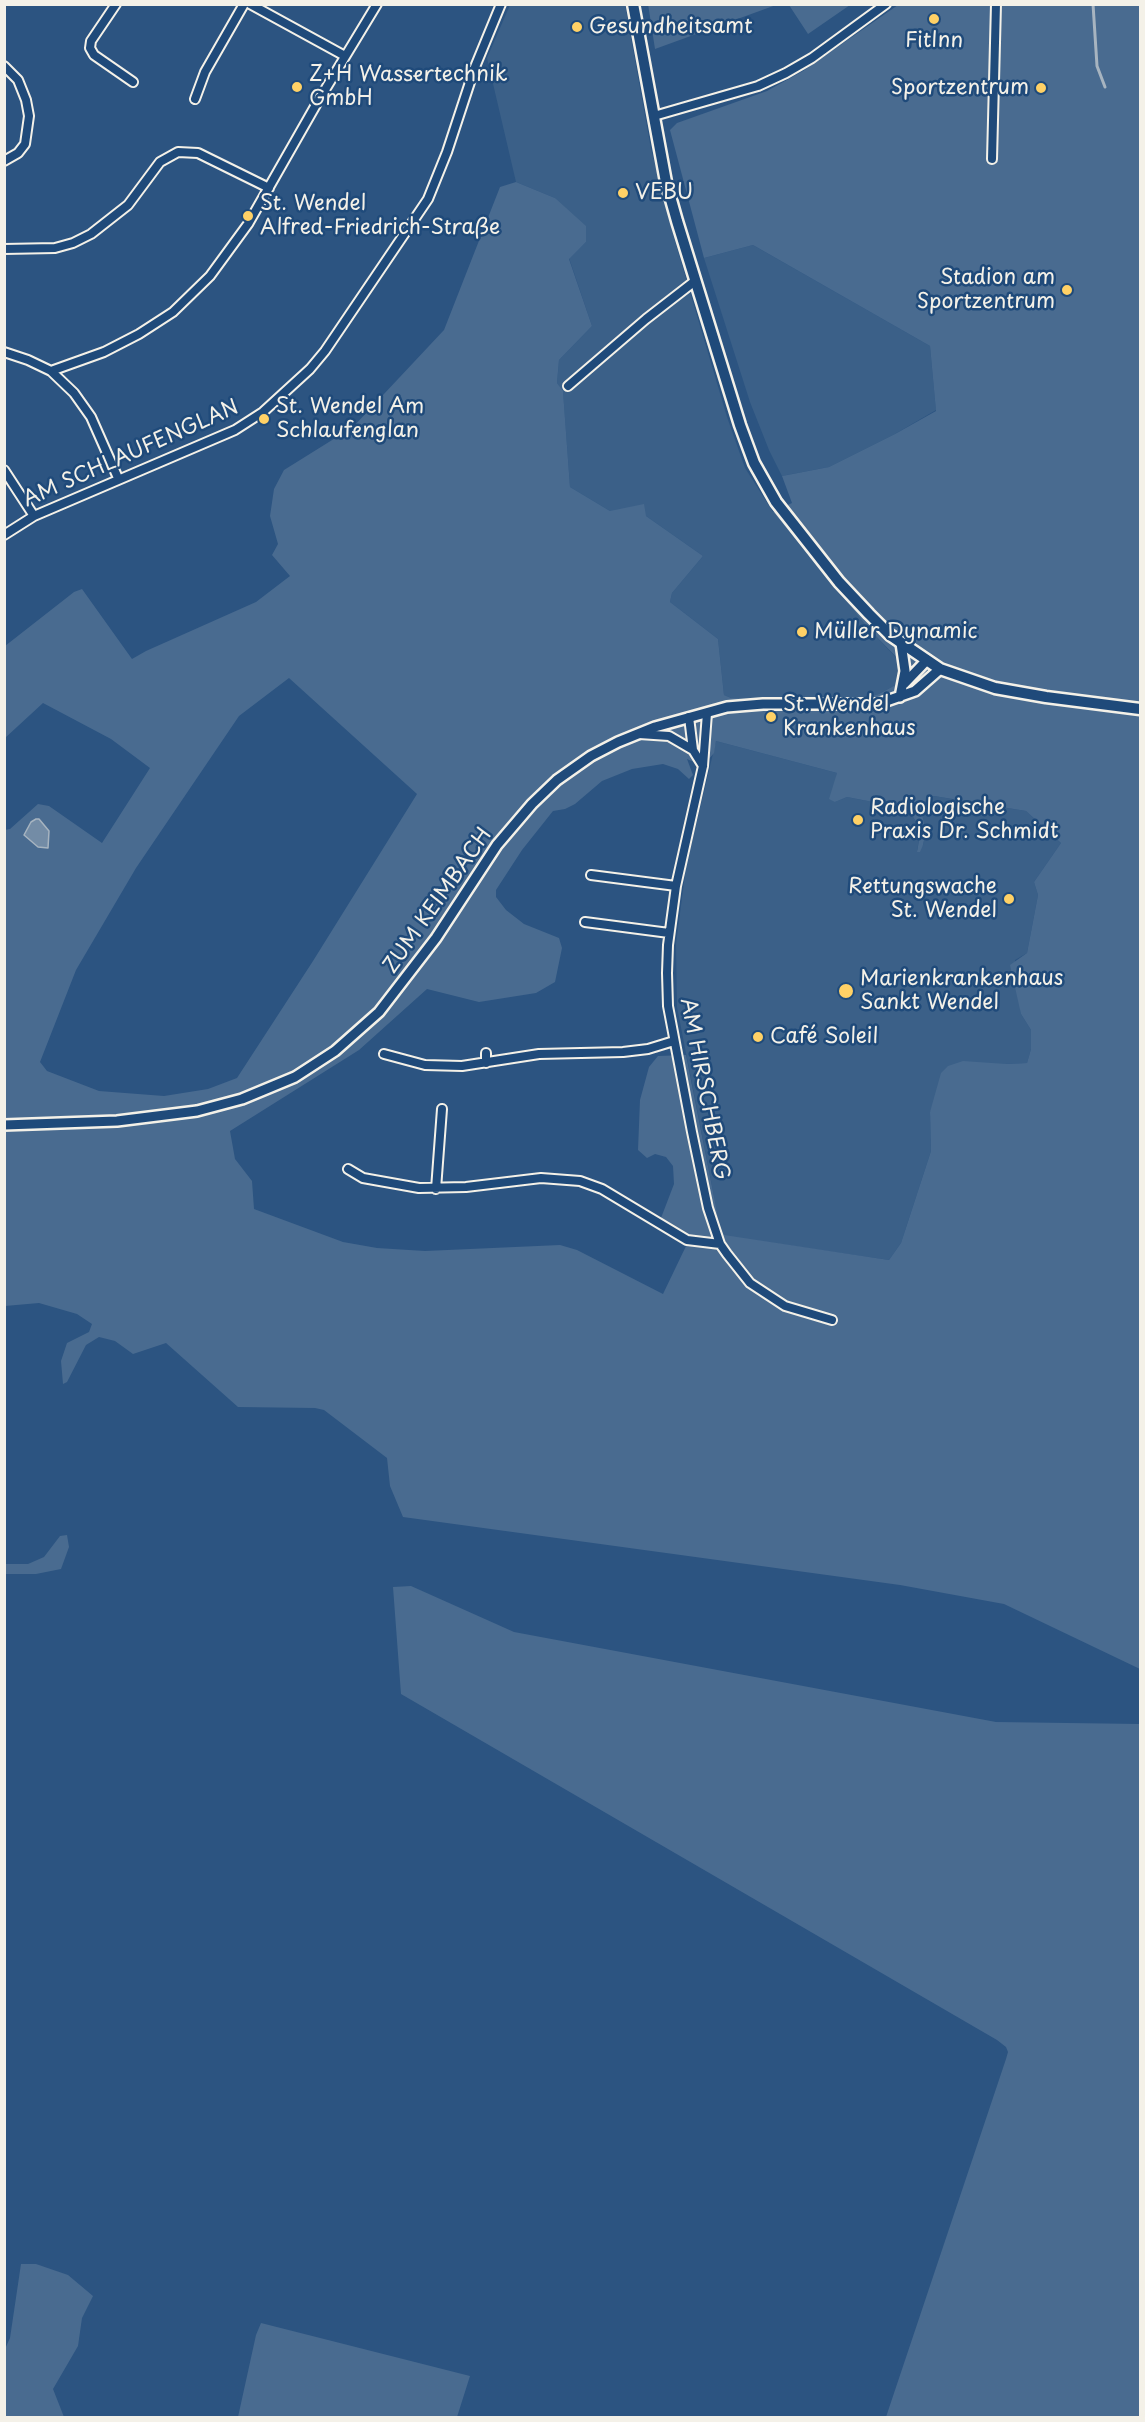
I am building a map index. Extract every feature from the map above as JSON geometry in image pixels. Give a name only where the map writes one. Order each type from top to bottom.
[{"type":"main road","points":[[633,4],[666,182],[740,425],[754,463],[776,502],[839,582],[890,635],[940,669],[995,688],[1140,710]]},
{"type":"street","points":[[116,4],[91,41],[90,48],[94,55],[133,82]]},
{"type":"street","points":[[195,99],[205,72],[244,4]]},
{"type":"street","points":[[250,4],[345,56]]},
{"type":"street","points":[[51,371],[104,351],[139,334],[187,300],[229,252],[377,4]]},
{"type":"street","name":"AM SCHLAUFENGLAN","points":[[4,535],[34,516],[118,478],[215,440],[259,416],[295,385],[325,351],[428,199],[447,152],[475,67],[501,4]]},
{"type":"street","points":[[654,116],[758,86],[786,73],[812,58],[886,4]]},
{"type":"street","points":[[992,159],[996,4]]},
{"type":"street","points":[[4,66],[18,80],[26,100],[29,117],[24,144],[18,153],[4,161]]},
{"type":"street","points":[[4,249],[55,248],[73,243],[91,234],[128,205],[160,162],[178,152],[198,153],[269,188]]},
{"type":"street","points":[[568,386],[695,281]]},
{"type":"street","points":[[4,352],[51,371],[74,393],[91,417],[118,478]]},
{"type":"street","points":[[4,470],[34,516]]},
{"type":"street","points":[[900,697],[905,671],[901,643]]},
{"type":"street","points":[[904,684],[927,660]]},
{"type":"street","name":"ZUM KEIMBACH","points":[[4,1125],[117,1121],[197,1111],[242,1099],[296,1077],[335,1051],[379,1012],[436,938],[497,845],[532,804],[557,780],[591,756],[638,734],[707,712],[753,704],[878,704],[915,691],[940,669]]},
{"type":"street","name":"AM HIRSCHBERG","points":[[707,712],[703,766],[676,886],[669,933],[667,973],[668,1006],[674,1041],[708,1208],[720,1244],[750,1283],[785,1306],[832,1320]]},
{"type":"street","points":[[689,717],[693,750],[703,766]]},
{"type":"street","points":[[638,734],[669,736],[693,750]]},
{"type":"street","points":[[591,875],[676,886]]},
{"type":"street","points":[[585,922],[669,933]]},
{"type":"street","points":[[384,1054],[424,1065],[462,1066],[539,1054],[623,1052],[648,1049],[674,1041]]},
{"type":"street","points":[[486,1053],[486,1063]]},
{"type":"street","points":[[436,1189],[442,1110]]},
{"type":"street","points":[[348,1169],[363,1178],[396,1185],[436,1189],[541,1178],[580,1181],[602,1189],[687,1240],[720,1244]]},
{"type":"shaded area","points":[[648,4],[776,4],[776,5],[655,49]]},
{"type":"shaded area","points":[[510,5],[625,5],[651,149],[674,238],[727,417],[745,468],[773,512],[869,629],[902,664],[899,683],[879,694],[857,700],[731,698],[724,695],[718,639],[670,602],[672,593],[703,556],[646,516],[610,511],[570,487],[563,392],[557,383],[559,360],[592,326],[569,258],[586,242],[555,198],[516,182],[487,58]]},
{"type":"shaded area","points":[[789,5],[850,5],[808,34]]},
{"type":"shaded area","points":[[898,5],[1140,5],[1140,1669],[1004,1604],[900,1585],[403,1517],[390,1486],[387,1458],[324,1410],[238,1407],[166,1343],[133,1354],[115,1341],[99,1337],[86,1345],[67,1382],[63,1384],[61,1361],[67,1343],[89,1332],[92,1324],[77,1314],[39,1303],[5,1306],[4,830],[10,829],[38,804],[49,806],[102,843],[150,768],[111,739],[43,703],[5,738],[5,646],[74,592],[82,589],[132,659],[256,602],[290,576],[272,555],[278,544],[270,516],[274,489],[284,470],[353,427],[444,330],[500,187],[516,182],[555,198],[586,226],[586,242],[569,259],[592,326],[559,360],[557,383],[563,391],[570,487],[610,511],[644,504],[646,516],[703,556],[672,593],[670,602],[718,639],[724,695],[731,698],[857,700],[879,694],[899,683],[902,663],[869,629],[773,512],[792,503],[782,476],[829,467],[936,411],[930,346],[753,245],[704,258],[670,130],[677,123],[767,91],[803,71]],"holes":[[[289,678],[417,794],[237,1078],[208,1089],[164,1096],[99,1091],[47,1071],[40,1062],[76,970],[136,868],[239,716]],[[716,741],[837,773],[829,799],[835,802],[847,797],[878,803],[913,817],[921,829],[917,852],[920,852],[926,831],[922,814],[927,797],[934,796],[1026,811],[1061,843],[1034,882],[1038,895],[1027,953],[1010,965],[1021,1014],[1031,1030],[1031,1049],[1027,1063],[963,1061],[948,1066],[941,1073],[930,1112],[931,1151],[901,1243],[889,1260],[724,1235],[720,1227],[686,1055],[658,1056],[649,1067],[640,1100],[638,1150],[647,1158],[655,1154],[666,1157],[673,1166],[674,1184],[661,1218],[687,1235],[687,1244],[663,1294],[577,1250],[560,1245],[425,1251],[377,1248],[343,1242],[254,1209],[252,1181],[235,1159],[230,1131],[359,1050],[427,989],[479,1002],[536,993],[555,982],[562,948],[559,938],[524,924],[506,910],[496,897],[496,890],[522,850],[553,811],[575,804],[602,781],[632,769],[663,764],[678,769],[689,779],[693,775],[687,759],[703,766],[714,753]]]},
{"type":"shaded area","points":[[753,245],[930,346],[936,410],[895,434],[829,467],[782,476],[750,402],[704,258]]},
{"type":"shaded area","name":"Marienkrankenhaus Sankt Wendel","points":[[716,741],[837,773],[835,802],[847,797],[878,803],[913,817],[921,829],[917,851],[923,845],[926,832],[922,814],[927,797],[934,796],[1026,811],[1061,843],[1034,882],[1038,895],[1027,953],[1015,960],[1021,1014],[1031,1030],[1031,1049],[1027,1063],[1006,1064],[930,1112],[931,1151],[901,1243],[889,1260],[724,1236],[720,1227],[677,1007],[676,944],[686,867]]},
{"type":"shaded area","points":[[39,819],[49,831],[48,848],[38,847],[24,835],[31,822]]},
{"type":"shaded area","points":[[67,1535],[69,1547],[61,1569],[36,1574],[5,1574],[5,1564],[28,1564],[44,1557],[60,1536]]},
{"type":"shaded area","points":[[411,1586],[514,1632],[996,1722],[1140,1724],[1140,2417],[886,2417],[1006,2059],[1008,2052],[1006,2047],[401,1694],[393,1587]]},
{"type":"shaded area","points":[[21,2264],[36,2264],[68,2275],[93,2296],[82,2318],[78,2346],[53,2389],[64,2417],[5,2417],[5,2349],[10,2338]]},
{"type":"shaded area","points":[[261,2323],[470,2376],[457,2417],[238,2417],[256,2335]]},
{"type":"waterway","points":[[1093,4],[1097,66],[1105,87]]},
{"type":"place","name":"FitInn","points":[[934,19]]},
{"type":"place","name":"Gesundheitsamt","points":[[577,27]]},
{"type":"place","name":"Z+H Wassertechnik GmbH","points":[[297,87]]},
{"type":"place","name":"Sportzentrum","points":[[1041,88]]},
{"type":"place","name":"VEBU","points":[[623,193]]},
{"type":"place","name":"St. Wendel Alfred-Friedrich-Straße","points":[[248,216]]},
{"type":"place","name":"Stadion am Sportzentrum","points":[[1067,290]]},
{"type":"place","name":"St. Wendel Am Schlaufenglan","points":[[264,419]]},
{"type":"place","name":"Müller Dynamic","points":[[802,632]]},
{"type":"place","name":"St. Wendel Krankenhaus","points":[[771,717]]},
{"type":"place","name":"Radiologische Praxis Dr. Schmidt","points":[[858,820]]},
{"type":"place","name":"Rettungswache St. Wendel","points":[[1009,899]]},
{"type":"place","name":"Marienkrankenhaus Sankt Wendel","points":[[846,991]]},
{"type":"place","name":"Café Soleil","points":[[758,1037]]}]
